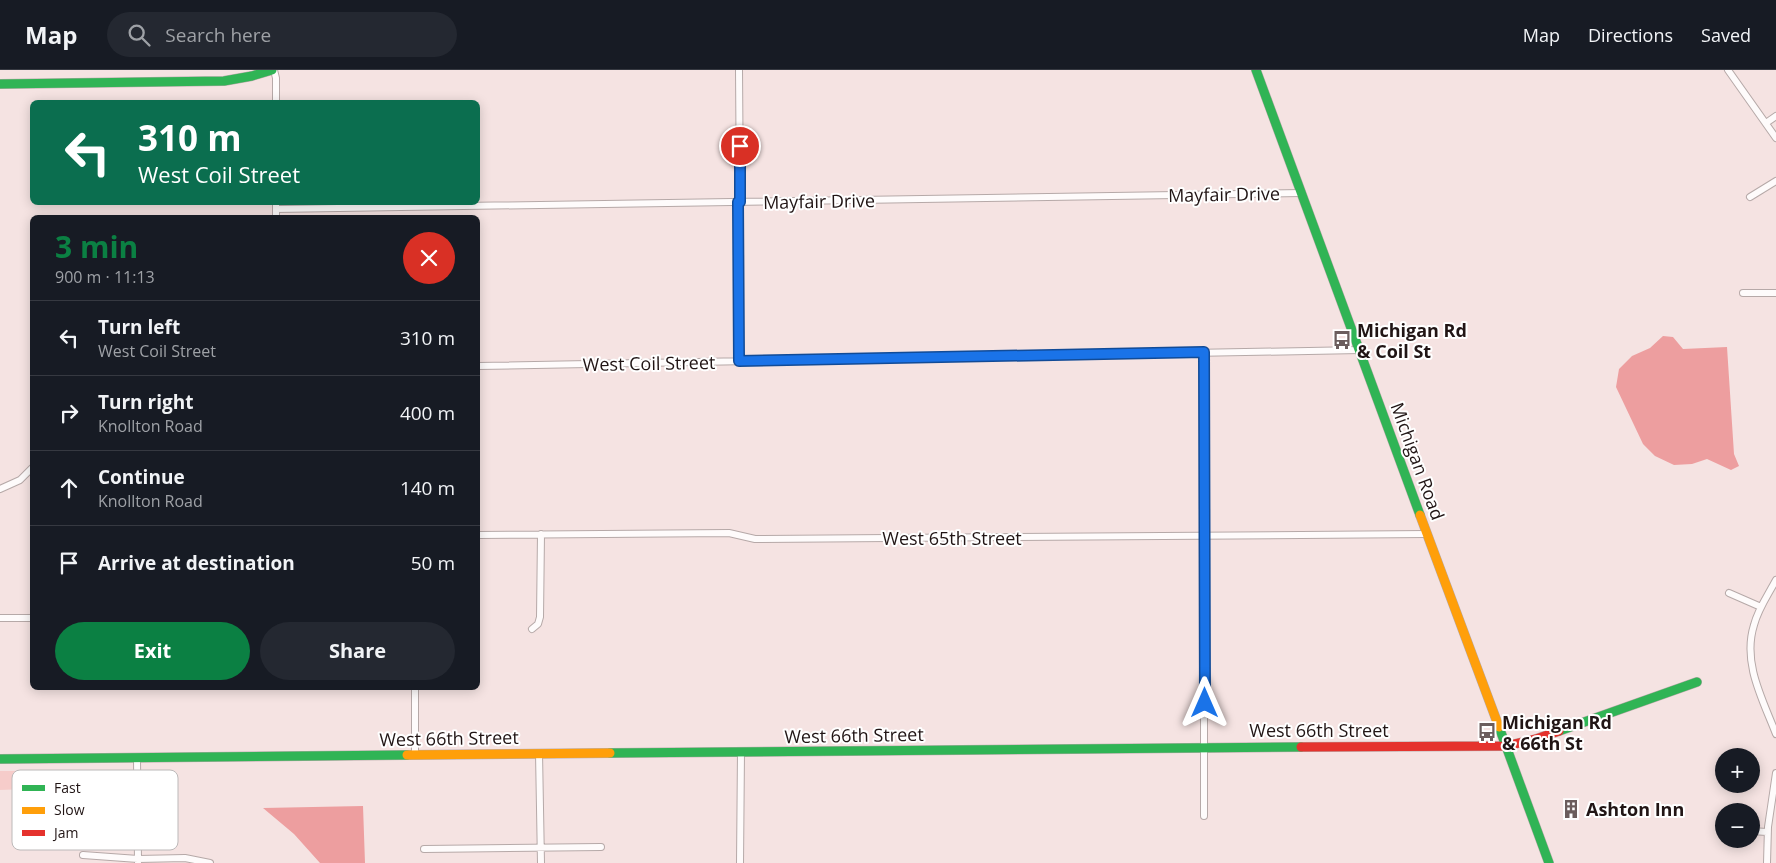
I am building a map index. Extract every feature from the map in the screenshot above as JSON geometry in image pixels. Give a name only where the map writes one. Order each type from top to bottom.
[{"type":"street","points":[[0,84],[224,81],[273,70],[276,78],[276,100]]},
{"type":"street","points":[[739,70],[739,361]]},
{"type":"street","name":"Michigan Road","points":[[1256,70],[1549,863]]},
{"type":"street","points":[[1728,70],[1776,138]]},
{"type":"street","points":[[1766,123],[1776,116]]},
{"type":"street","points":[[1750,197],[1776,181]]},
{"type":"street","name":"Mayfair Drive","points":[[480,204],[1302,193]]},
{"type":"street","name":"Mayfair Drive","points":[[276,206],[392,205]]},
{"type":"street","points":[[1743,293],[1776,293]]},
{"type":"street","name":"West Coil Street","points":[[480,366],[1360,350]]},
{"type":"street","points":[[1204,352],[1204,816]]},
{"type":"street","points":[[0,489],[20,480],[30,470]]},
{"type":"street","name":"West 65th Street","points":[[480,535],[729,533],[755,539],[1428,534]]},
{"type":"street","points":[[532,629],[538,624],[540,617],[541,534]]},
{"type":"street","points":[[1776,580],[1761,608],[1750,641],[1751,661],[1756,679],[1776,734]]},
{"type":"street","points":[[1729,593],[1761,608]]},
{"type":"street","points":[[0,618],[30,618]]},
{"type":"street","name":"West 66th Street","points":[[0,759],[1204,747],[1506,746],[1524,743],[1551,734],[1697,682]]},
{"type":"street","points":[[415,690],[415,754]]},
{"type":"street","points":[[740,863],[741,752]]},
{"type":"street","points":[[539,753],[541,863]]},
{"type":"street","points":[[137,759],[137,770]]},
{"type":"street","points":[[1767,863],[1767,832],[1776,773]]},
{"type":"street","points":[[1760,832],[1767,832]]},
{"type":"street","points":[[424,849],[601,847]]},
{"type":"street","points":[[83,855],[138,861],[185,858],[210,863]]},
{"type":"shaded area","points":[[1663,336],[1673,337],[1683,349],[1727,347],[1734,454],[1739,466],[1731,470],[1707,459],[1692,464],[1674,465],[1655,456],[1643,444],[1616,387],[1619,369],[1632,356],[1650,348]]},
{"type":"shaded area","points":[[0,771],[12,771],[12,790],[0,790]]},
{"type":"shaded area","points":[[363,806],[365,863],[320,863],[294,834],[263,808]]},
{"type":"traffic: fast","points":[[0,84],[224,81],[272,70]]},
{"type":"traffic: fast","points":[[1256,70],[1420,515]]},
{"type":"traffic: fast","points":[[1559,731],[1697,682]]},
{"type":"traffic: fast","points":[[1499,727],[1549,863]]},
{"type":"traffic: fast","points":[[610,753],[1301,747]]},
{"type":"traffic: fast","points":[[0,759],[407,755]]},
{"type":"traffic: slow","points":[[1420,515],[1499,727]]},
{"type":"traffic: slow","points":[[407,755],[610,753]]},
{"type":"traffic: jam","points":[[1301,747],[1506,746],[1559,731]]},
{"type":"place","name":"Michigan Rd & Coil St","points":[[1342,340]]},
{"type":"place","name":"Michigan Rd & 66th St","points":[[1487,732]]},
{"type":"place","name":"Ashton Inn","points":[[1571,809]]},
{"type":"route","points":[[740,146],[740,202],[738,202],[739,361],[1204,352],[1205,703]]}]
